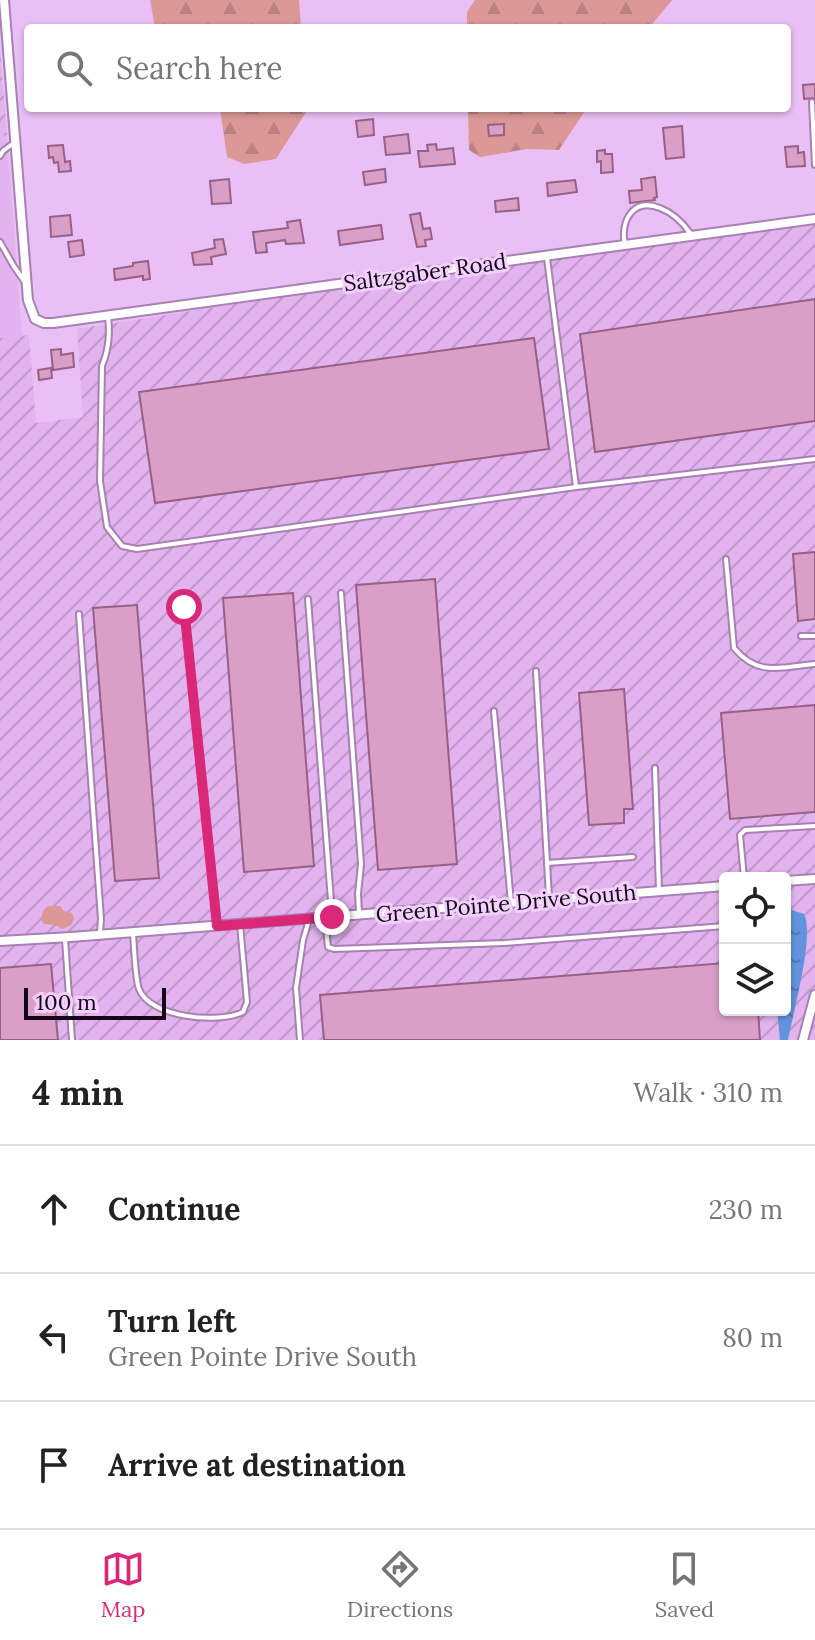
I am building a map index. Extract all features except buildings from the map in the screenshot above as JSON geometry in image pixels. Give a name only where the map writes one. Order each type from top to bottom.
[{"type":"street","points":[[4,0],[26,283]]},
{"type":"street","name":"Saltzgaber Road","points":[[26,283],[35,319],[53,323],[815,219]]},
{"type":"street","points":[[791,881],[815,879]]},
{"type":"street","name":"Green Pointe Drive South","points":[[0,941],[719,886]]},
{"type":"street","points":[[803,1040],[815,995]]},
{"type":"lane","points":[[812,102],[815,165]]},
{"type":"lane","points":[[0,156],[15,142]]},
{"type":"lane","points":[[625,245],[624,223],[631,211],[647,205],[659,207],[682,222],[692,235]]},
{"type":"lane","points":[[0,242],[26,283]]},
{"type":"lane","points":[[546,255],[576,487]]},
{"type":"lane","points":[[108,316],[108,351],[102,366],[100,481],[107,527],[122,546],[137,549],[576,487],[815,459]]},
{"type":"lane","points":[[726,559],[734,648],[743,659],[764,668],[815,664]]},
{"type":"lane","points":[[341,593],[361,864],[359,915]]},
{"type":"lane","points":[[308,599],[333,902],[328,917],[328,947],[504,943],[719,926]]},
{"type":"lane","points":[[184,607],[217,926]]},
{"type":"lane","points":[[79,614],[100,935]]},
{"type":"lane","points":[[801,636],[815,636]]},
{"type":"lane","points":[[536,671],[549,900]]},
{"type":"lane","points":[[494,711],[511,903]]},
{"type":"lane","points":[[655,768],[659,891]]},
{"type":"lane","points":[[743,872],[740,835],[745,830],[815,826]]},
{"type":"lane","points":[[547,863],[633,857]]},
{"type":"lane","points":[[300,1040],[296,988],[309,919]]},
{"type":"lane","points":[[133,933],[139,990],[148,1001],[167,1011],[211,1019],[236,1016],[243,1012],[247,1002],[240,924]]},
{"type":"lane","points":[[65,938],[72,1040]]},
{"type":"shaded area","points":[[0,49],[7,135],[0,136]]},
{"type":"shaded area","points":[[7,135],[22,336],[0,338],[0,136]]},
{"type":"shaded area","points":[[815,222],[815,1040],[0,1040],[0,338],[29,335],[36,423],[83,417],[77,329],[546,255]]},
{"type":"green space","points":[[150,0],[299,0],[301,24],[154,24]]},
{"type":"green space","points":[[475,0],[672,0],[652,24],[467,24],[467,12]]},
{"type":"green space","points":[[221,112],[306,112],[276,159],[244,164],[227,157]]},
{"type":"green space","points":[[468,112],[584,112],[559,150],[527,149],[480,157],[469,150]]},
{"type":"green space","points":[[49,906],[60,906],[72,913],[74,919],[71,925],[62,929],[44,924],[42,914]]},
{"type":"water","points":[[792,910],[804,914],[807,939],[788,1040],[780,1040],[778,1016],[791,1016]]},
{"type":"route","points":[[184,607],[217,926],[332,917]]}]
